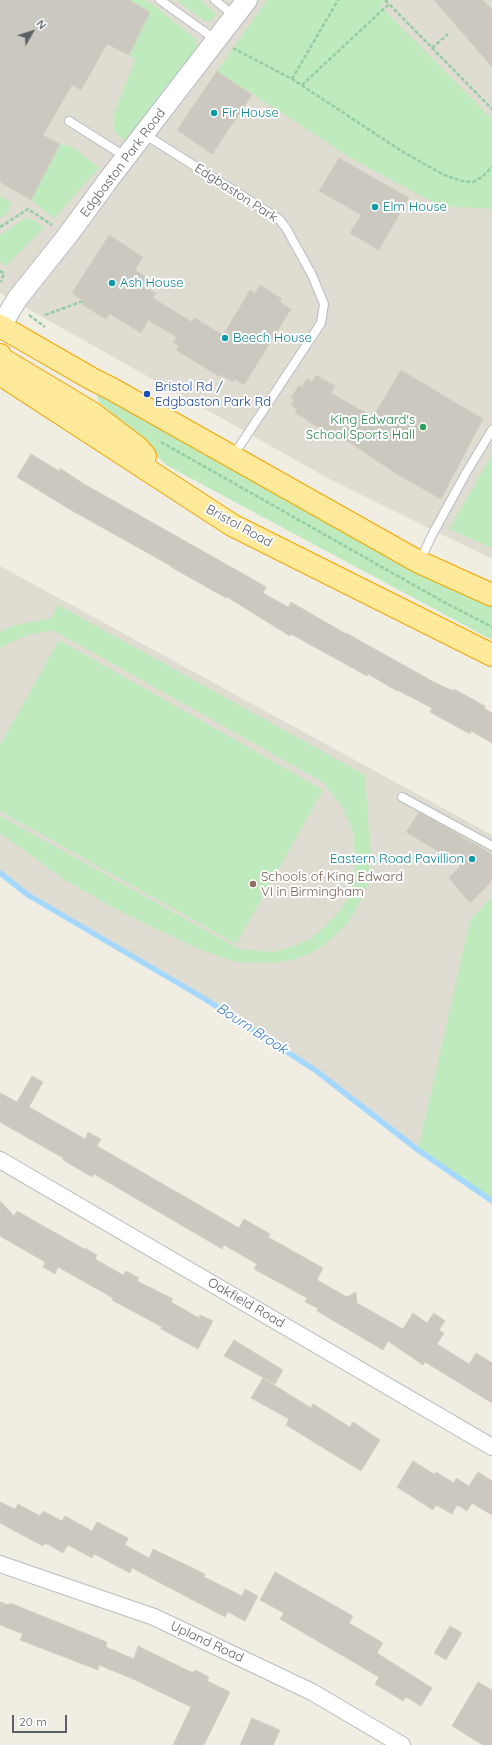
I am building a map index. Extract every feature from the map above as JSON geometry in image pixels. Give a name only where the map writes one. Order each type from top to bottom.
[{"type":"highway","points":[[0,328],[92,380],[112,389],[419,562],[492,594]]},
{"type":"highway","points":[[0,355],[2,359],[92,413],[137,447],[173,486]]},
{"type":"highway","name":"Bristol Road","points":[[0,374],[232,525],[492,655]]},
{"type":"street","name":"Edgbaston Park Road","points":[[0,328],[17,299],[68,235],[126,156],[247,0]]},
{"type":"street","name":"Oakfield Road","points":[[0,1160],[492,1447]]},
{"type":"street","name":"Upland Road","points":[[0,1564],[154,1617],[312,1692],[402,1745]]},
{"type":"lane","points":[[160,0],[217,40]]},
{"type":"lane","points":[[215,0],[235,16]]},
{"type":"lane","points":[[69,121],[126,156]]},
{"type":"lane","name":"Edgbaston Park","points":[[144,134],[279,219],[286,228],[312,274],[324,304],[321,323],[232,457]]},
{"type":"lane","points":[[419,562],[458,486],[492,430]]},
{"type":"lane","points":[[402,796],[492,846]]},
{"type":"path","points":[[292,79],[338,0]]},
{"type":"path","points":[[386,0],[492,109]]},
{"type":"path","points":[[302,85],[389,4]]},
{"type":"path","points":[[432,48],[448,34]]},
{"type":"path","points":[[217,40],[244,52],[292,79],[403,152],[444,174],[462,181],[473,182],[482,177],[492,168]]},
{"type":"path","points":[[0,227],[28,209],[68,235]]},
{"type":"path","points":[[0,271],[4,273],[2,282]]},
{"type":"path","points":[[45,314],[82,301]]},
{"type":"shaded area","points":[[0,0],[492,0],[492,559],[331,480],[0,293]]},
{"type":"shaded area","name":"Schools of King Edward VI in Birmingham","points":[[0,566],[492,835],[492,1201],[418,1150],[315,1070],[205,999],[28,895],[0,873]]},
{"type":"green space","points":[[129,0],[145,0],[153,5],[195,39],[199,50],[126,142],[114,131],[113,116],[135,60],[129,55],[150,12]]},
{"type":"green space","points":[[176,0],[200,0],[216,15],[211,21],[205,21]]},
{"type":"green space","points":[[267,0],[386,0],[380,6],[492,119],[492,209],[440,206],[356,161],[217,71]]},
{"type":"green space","points":[[60,144],[73,147],[99,168],[54,218],[31,200]]},
{"type":"green space","points":[[0,196],[12,203],[6,215],[0,218]]},
{"type":"green space","points":[[27,217],[44,227],[6,266],[0,262],[0,235]]},
{"type":"green space","points":[[102,392],[219,463],[407,565],[492,606],[492,640],[166,465],[137,436],[100,403],[96,394]]},
{"type":"green space","points":[[492,455],[492,548],[449,529]]},
{"type":"green space","points":[[58,605],[365,775],[371,861],[367,886],[357,908],[346,925],[327,942],[312,953],[293,960],[272,963],[236,962],[199,949],[123,913],[65,880],[0,833],[0,816],[239,949],[274,952],[294,946],[312,938],[337,914],[348,898],[355,878],[354,835],[343,808],[323,782],[53,630],[28,635],[0,647],[0,632],[9,627],[50,619]]},
{"type":"green space","points":[[59,640],[323,790],[236,944],[0,811],[0,745]]},
{"type":"green space","points":[[492,897],[492,1201],[418,1150],[470,920]]},
{"type":"building","points":[[0,0],[129,0],[150,12],[129,55],[107,44],[81,90],[72,85],[43,135],[60,144],[31,200],[0,182]]},
{"type":"building","points":[[434,0],[483,0],[492,10],[492,67]]},
{"type":"building","name":"Fir House","points":[[217,71],[252,95],[212,154],[177,130]]},
{"type":"building","name":"Elm House","points":[[339,158],[409,198],[379,250],[350,233],[361,215],[319,191]]},
{"type":"building","points":[[109,235],[143,257],[135,270],[148,278],[143,286],[156,293],[153,298],[192,322],[195,318],[223,335],[250,290],[255,293],[260,285],[282,299],[280,302],[291,309],[244,385],[234,379],[233,382],[221,375],[220,377],[176,350],[179,346],[173,342],[177,337],[148,320],[141,333],[110,314],[106,319],[83,305],[83,301],[72,293]]},
{"type":"building","name":"King Edward's School Sports Hall","points":[[401,370],[483,419],[441,499],[400,476],[341,437],[339,439],[307,421],[308,420],[295,413],[297,409],[291,405],[294,400],[291,398],[299,385],[302,387],[307,379],[312,382],[316,375],[335,386],[331,393],[373,417]]},
{"type":"building","points":[[31,454],[59,471],[60,468],[84,484],[266,587],[263,593],[288,607],[291,602],[434,682],[453,691],[454,689],[485,706],[484,708],[492,713],[492,743],[471,731],[470,734],[430,712],[432,708],[397,691],[368,674],[367,676],[291,634],[290,636],[227,597],[226,598],[69,509],[17,477]]},
{"type":"building","name":"Eastern Road Pavillion","points":[[419,812],[492,854],[492,879],[470,903],[449,878],[461,865],[406,832]]},
{"type":"building","points":[[32,1076],[43,1082],[29,1107],[85,1139],[88,1132],[101,1139],[97,1146],[239,1228],[244,1219],[270,1234],[268,1237],[323,1268],[317,1280],[347,1297],[356,1292],[357,1303],[403,1329],[413,1313],[427,1323],[434,1313],[445,1321],[439,1330],[444,1333],[437,1344],[469,1364],[476,1353],[492,1363],[492,1403],[425,1362],[423,1365],[388,1341],[383,1350],[317,1311],[318,1308],[305,1302],[307,1298],[254,1269],[257,1264],[224,1245],[222,1249],[94,1174],[92,1177],[63,1160],[63,1158],[0,1122],[0,1093],[17,1102]]},
{"type":"building","points":[[0,1201],[14,1216],[17,1211],[97,1255],[95,1259],[123,1275],[126,1271],[139,1278],[137,1281],[173,1299],[171,1302],[199,1318],[200,1315],[213,1321],[198,1349],[161,1329],[162,1327],[112,1300],[113,1298],[58,1267],[55,1274],[43,1267],[45,1262],[0,1236]]},
{"type":"building","points":[[234,1340],[283,1370],[275,1384],[224,1356]]},
{"type":"building","points":[[263,1378],[311,1408],[313,1404],[350,1427],[353,1422],[380,1440],[361,1471],[286,1425],[289,1419],[251,1398]]},
{"type":"building","points":[[413,1461],[434,1474],[436,1472],[454,1483],[456,1478],[469,1486],[478,1472],[492,1481],[492,1515],[472,1503],[467,1511],[457,1505],[452,1514],[436,1505],[433,1510],[397,1487]]},
{"type":"building","points":[[0,1502],[15,1509],[18,1504],[40,1516],[43,1511],[62,1521],[65,1516],[92,1531],[97,1522],[128,1538],[125,1545],[149,1558],[153,1549],[205,1574],[204,1577],[242,1596],[245,1589],[258,1596],[245,1621],[228,1612],[225,1617],[132,1568],[130,1573],[94,1554],[92,1558],[68,1545],[63,1553],[45,1543],[43,1546],[0,1523]]},
{"type":"building","points":[[275,1572],[353,1616],[349,1623],[383,1643],[377,1653],[432,1688],[421,1706],[406,1697],[403,1701],[375,1684],[379,1677],[280,1619],[284,1613],[260,1600]]},
{"type":"building","points":[[0,1602],[9,1605],[10,1603],[107,1642],[106,1647],[134,1659],[138,1646],[193,1673],[195,1670],[209,1677],[207,1681],[230,1692],[204,1745],[173,1745],[191,1707],[133,1679],[99,1665],[98,1670],[20,1640],[23,1634],[0,1625]]},
{"type":"building","points":[[450,1626],[462,1633],[446,1660],[434,1653]]},
{"type":"building","points":[[478,1682],[492,1690],[492,1745],[483,1745],[452,1726]]},
{"type":"building","points":[[252,1718],[280,1730],[273,1745],[240,1745]]},
{"type":"waterway","name":"Bourn Brook","points":[[0,873],[28,895],[205,999],[315,1070],[418,1150],[492,1201]]},
{"type":"place","name":"Fir House","points":[[214,113]]},
{"type":"place","name":"Elm House","points":[[375,207]]},
{"type":"place","name":"Ash House","points":[[112,283]]},
{"type":"place","name":"Beech House","points":[[225,338]]},
{"type":"place","name":"Bristol Rd / Edgbaston Park Rd","points":[[147,394]]},
{"type":"place","name":"King Edward's School Sports Hall","points":[[423,427]]},
{"type":"place","name":"Eastern Road Pavillion","points":[[472,859]]},
{"type":"place","name":"Schools of King Edward VI in Birmingham","points":[[253,884]]}]
